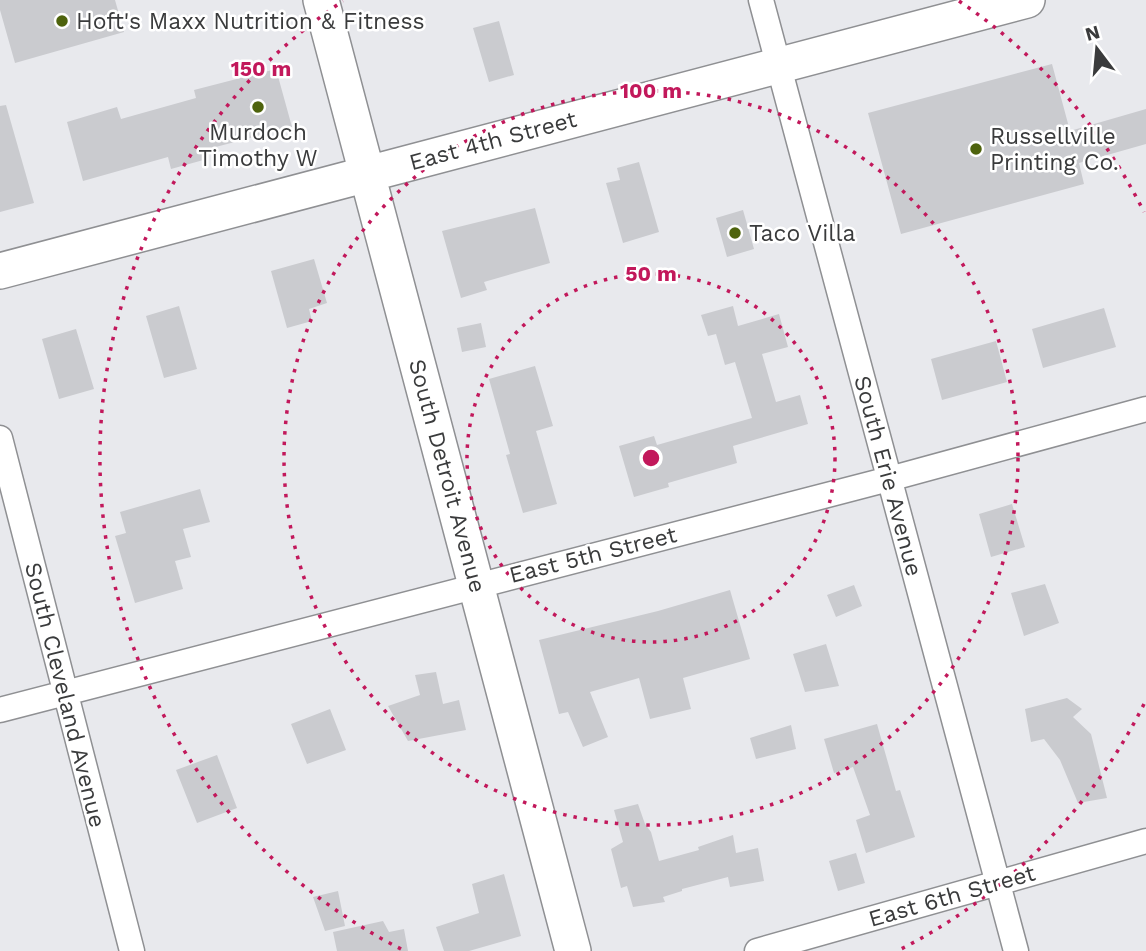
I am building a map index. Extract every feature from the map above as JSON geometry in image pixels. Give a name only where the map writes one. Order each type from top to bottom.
[{"type":"street","name":"South Detroit Avenue","points":[[321,0],[573,951]]},
{"type":"street","name":"South Erie Avenue","points":[[761,0],[1016,951]]},
{"type":"street","name":"East 4th Street","points":[[0,271],[1027,0]]},
{"type":"street","name":"East 5th Street","points":[[0,710],[889,479],[1146,409]]},
{"type":"street","name":"South Cleveland Avenue","points":[[0,438],[132,951]]},
{"type":"street","name":"East 6th Street","points":[[757,951],[1146,841]]},
{"type":"building","name":"Hoft's Maxx Nutrition & Fitness","points":[[0,0],[115,0],[124,32],[15,63],[0,10]]},
{"type":"building","points":[[499,21],[514,75],[489,82],[473,28]]},
{"type":"building","name":"Russellville Printing Co.","points":[[1052,64],[1070,131],[1146,109],[1146,144],[1079,163],[1084,184],[901,234],[868,113]]},
{"type":"building","points":[[276,69],[292,127],[204,150],[207,159],[171,169],[168,157],[83,181],[67,122],[117,107],[121,119],[196,98],[194,90]]},
{"type":"building","points":[[6,105],[34,203],[0,212],[0,106]]},
{"type":"building","points":[[639,162],[659,232],[623,243],[606,183],[620,180],[617,168]]},
{"type":"building","points":[[535,208],[550,263],[484,282],[487,290],[461,298],[442,231]]},
{"type":"building","name":"Taco Villa","points":[[743,210],[754,249],[727,257],[716,218]]},
{"type":"building","points":[[314,259],[327,303],[309,309],[312,321],[287,328],[271,271]]},
{"type":"building","points":[[179,306],[197,369],[164,378],[146,316]]},
{"type":"building","points":[[733,306],[738,326],[779,314],[788,347],[762,354],[776,402],[800,395],[808,424],[733,446],[737,463],[668,483],[669,487],[634,497],[619,446],[654,436],[657,445],[752,418],[735,362],[725,365],[716,334],[708,336],[701,315]]},
{"type":"building","points":[[1104,308],[1116,347],[1043,368],[1032,329]]},
{"type":"building","points":[[481,323],[486,347],[462,352],[457,328]]},
{"type":"building","points":[[76,329],[94,389],[59,399],[42,339]]},
{"type":"building","points":[[996,341],[1007,382],[942,400],[931,359]]},
{"type":"building","points":[[535,366],[553,426],[536,431],[557,504],[523,513],[506,455],[510,454],[489,379]]},
{"type":"building","points":[[200,489],[210,522],[183,529],[191,557],[175,561],[183,589],[135,603],[115,536],[126,533],[120,512]]},
{"type":"building","points":[[1012,504],[1025,547],[991,557],[979,514]]},
{"type":"building","points":[[1045,584],[1059,623],[1024,636],[1011,593]]},
{"type":"building","points":[[854,585],[862,606],[836,617],[827,595]]},
{"type":"building","points":[[730,590],[750,659],[683,678],[691,709],[650,719],[639,678],[590,692],[608,737],[583,747],[568,712],[559,714],[539,640]]},
{"type":"building","points":[[826,644],[839,686],[805,692],[793,654]]},
{"type":"building","points":[[436,672],[443,704],[459,700],[466,730],[408,741],[388,706],[420,695],[415,675]]},
{"type":"building","points":[[1067,698],[1082,709],[1073,717],[1091,734],[1107,798],[1078,803],[1060,760],[1044,739],[1031,742],[1025,709]]},
{"type":"building","points":[[330,709],[346,750],[307,764],[291,724]]},
{"type":"building","points":[[877,724],[896,791],[900,790],[915,837],[866,853],[856,820],[870,815],[853,767],[834,773],[824,739]]},
{"type":"building","points":[[791,725],[796,749],[756,759],[750,738]]},
{"type":"building","points":[[217,755],[237,808],[197,823],[176,770]]},
{"type":"building","points":[[638,804],[651,832],[659,861],[699,850],[698,847],[733,835],[736,853],[758,848],[764,881],[730,887],[728,877],[682,889],[663,897],[665,902],[633,907],[627,886],[621,888],[611,849],[623,842],[614,810]]},
{"type":"building","points":[[856,853],[865,883],[838,891],[829,861]]},
{"type":"building","points":[[504,874],[521,936],[469,951],[444,951],[436,927],[479,913],[472,884]]},
{"type":"building","points":[[338,891],[345,926],[325,931],[313,897]]},
{"type":"building","points":[[383,921],[389,932],[404,929],[408,951],[337,951],[333,932]]},
{"type":"place","name":"Hoft's Maxx Nutrition & Fitness","points":[[62,21]]},
{"type":"place","name":"Murdoch Timothy W","points":[[258,107]]},
{"type":"place","name":"Russellville Printing Co.","points":[[976,149]]},
{"type":"place","name":"Taco Villa","points":[[735,233]]}]
